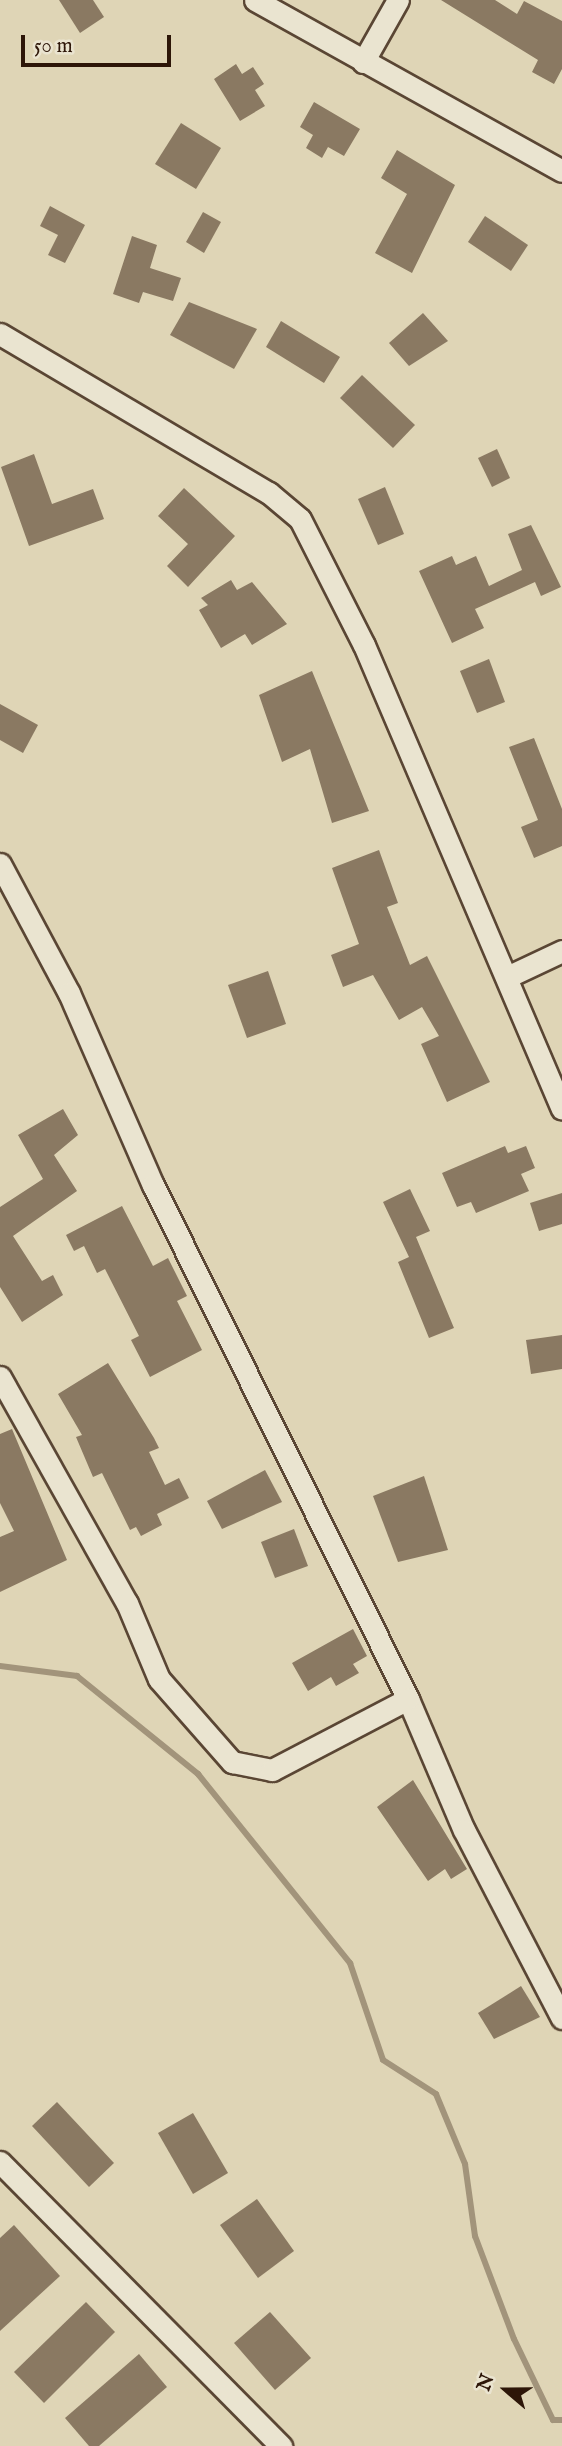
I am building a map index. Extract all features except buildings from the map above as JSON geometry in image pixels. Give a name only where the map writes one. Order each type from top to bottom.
[{"type":"street","points":[[255,0],[562,171]]},
{"type":"street","points":[[363,62],[398,0]]},
{"type":"street","points":[[0,334],[275,497],[300,519],[363,645],[562,1109]]},
{"type":"street","points":[[0,864],[69,993],[153,1185],[408,1699],[464,1830],[562,2018]]},
{"type":"street","points":[[507,977],[562,951]]},
{"type":"street","points":[[0,1377],[127,1603],[159,1679],[232,1762],[272,1769],[408,1699]]},
{"type":"street","points":[[0,2162],[281,2446]]},
{"type":"waterway","points":[[0,1666],[77,1676],[198,1774],[350,1963],[383,2060],[436,2094],[465,2164],[475,2236],[514,2339],[553,2420],[562,2420]]}]
